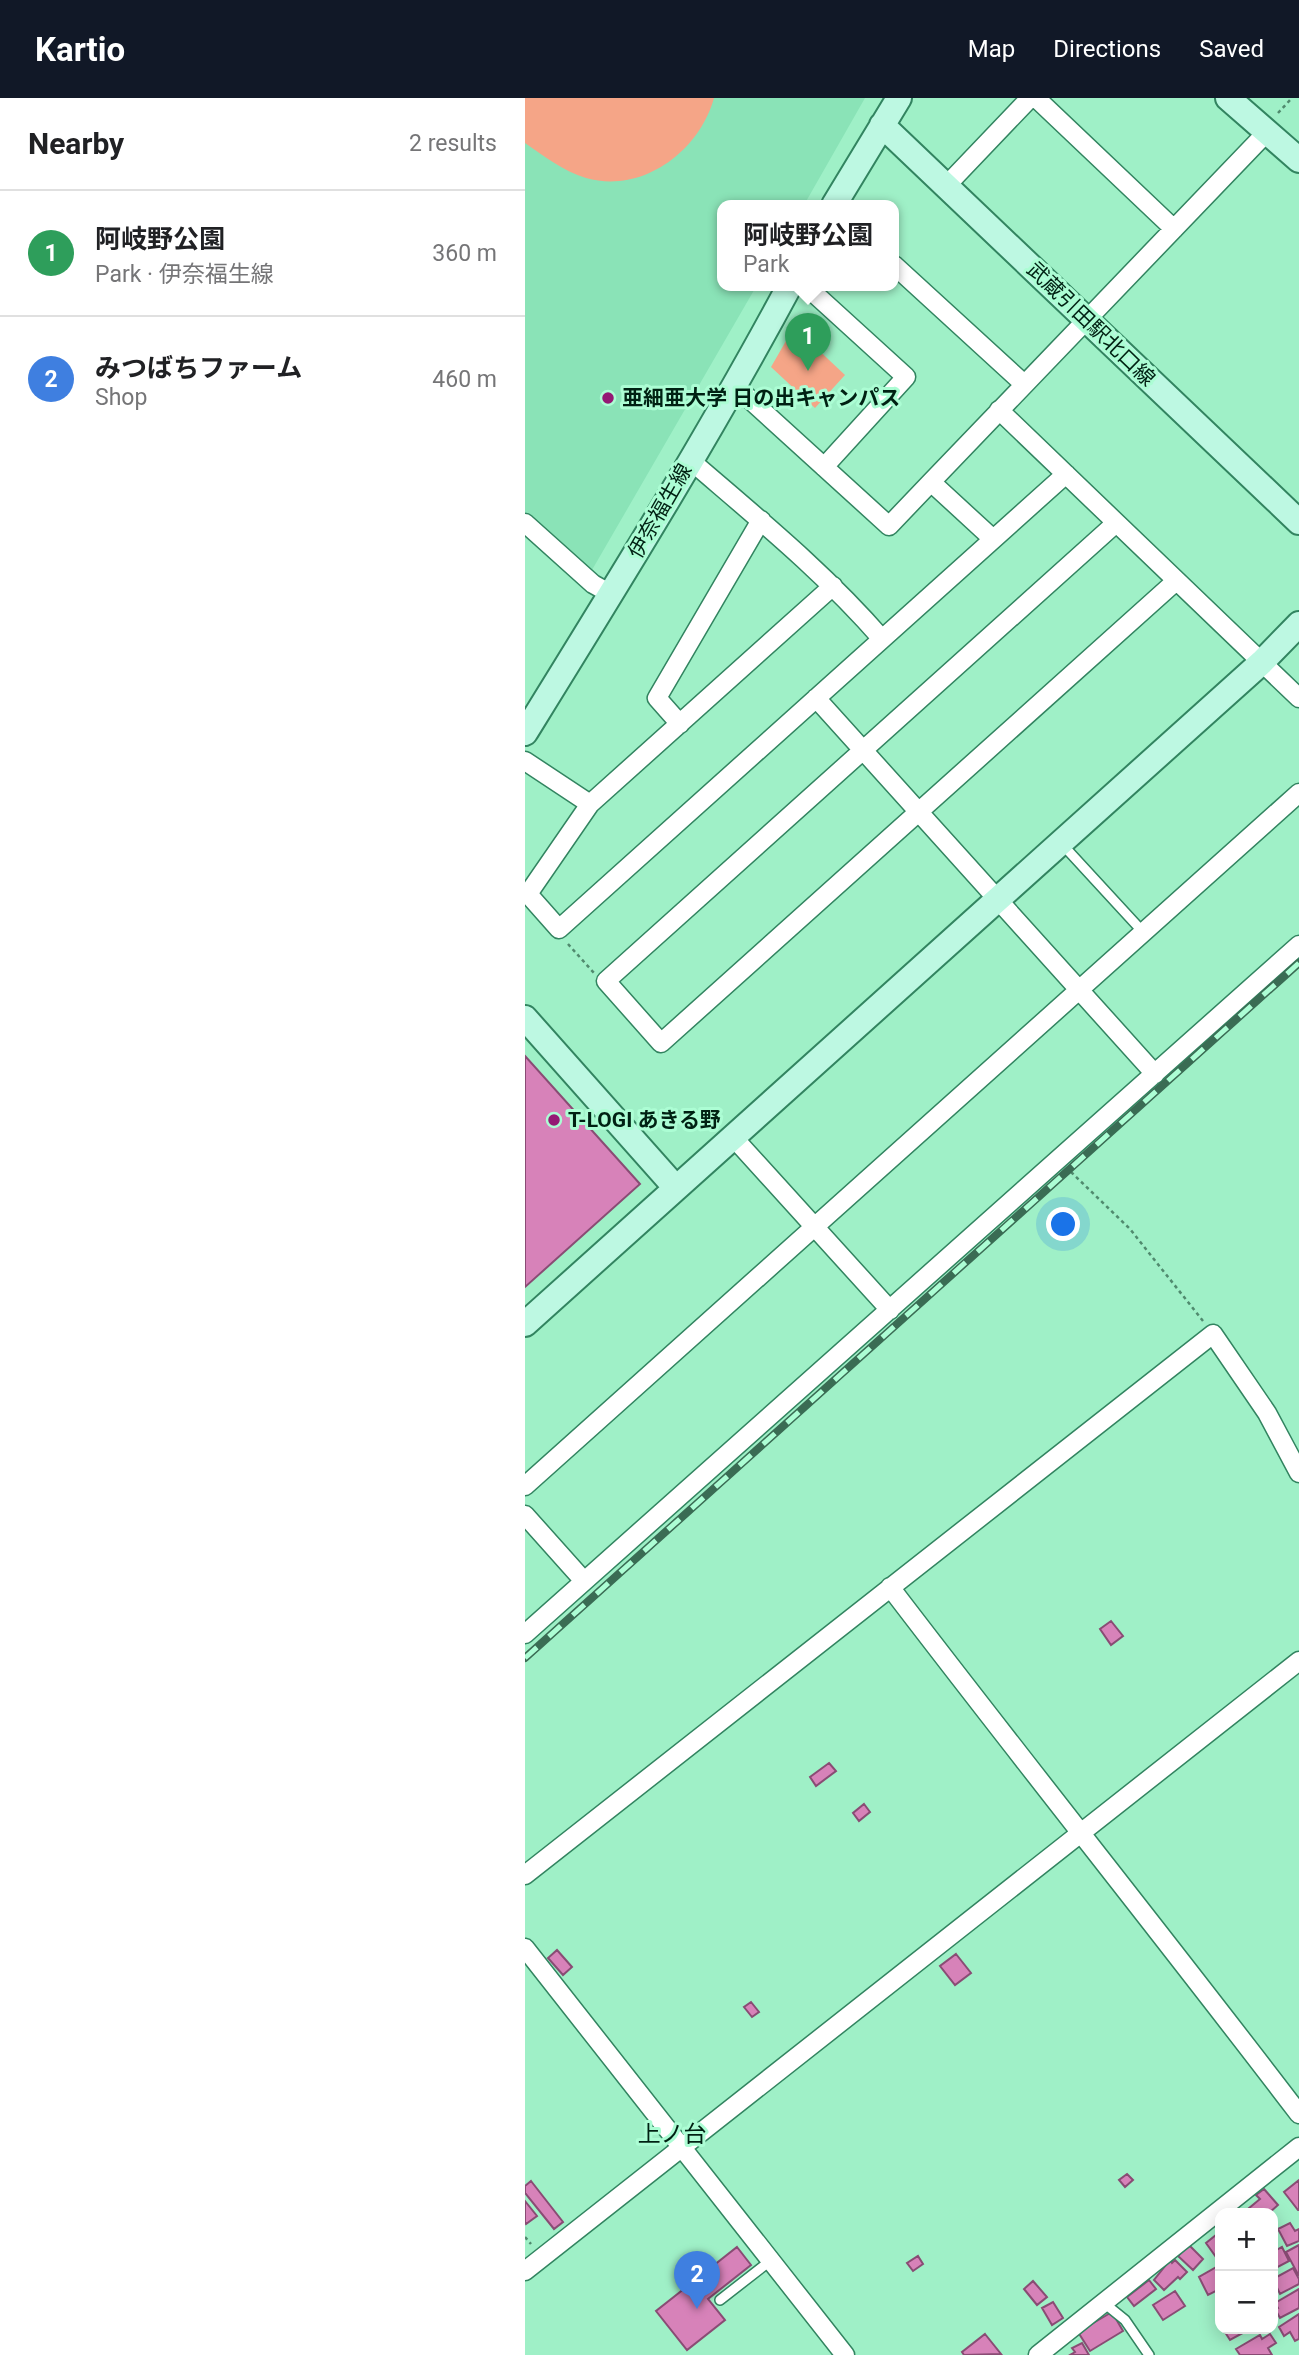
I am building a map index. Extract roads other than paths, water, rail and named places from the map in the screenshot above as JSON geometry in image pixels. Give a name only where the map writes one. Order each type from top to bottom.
[{"type":"street","points":[[837,200],[899,98]]},
{"type":"street","points":[[946,186],[1030,98]]},
{"type":"street","points":[[1036,98],[1174,229]]},
{"type":"street","points":[[1228,98],[1270,125],[1299,160]]},
{"type":"street","name":"武蔵引田駅北口線","points":[[882,125],[1299,523]]},
{"type":"street","points":[[734,385],[889,526],[1270,125]]},
{"type":"street","points":[[899,270],[1024,384]]},
{"type":"street","name":"伊奈福生線","points":[[525,733],[611,594],[787,291]]},
{"type":"street","points":[[813,291],[906,377],[824,467]]},
{"type":"street","points":[[999,410],[1299,698]]},
{"type":"street","points":[[690,460],[833,586],[882,639]]},
{"type":"street","points":[[833,586],[590,804],[528,894],[559,929],[1066,474]]},
{"type":"street","points":[[931,482],[993,539]]},
{"type":"street","points":[[680,723],[657,698],[761,520]]},
{"type":"street","points":[[525,523],[593,584],[611,594]]},
{"type":"street","points":[[1116,523],[606,981],[661,1043],[1177,581]]},
{"type":"street","points":[[525,1324],[1262,662],[1299,624]]},
{"type":"street","points":[[816,698],[1155,1074]]},
{"type":"street","points":[[525,761],[590,804]]},
{"type":"street","points":[[525,1486],[1299,793]]},
{"type":"street","points":[[525,1634],[1299,945]]},
{"type":"street","points":[[525,1018],[676,1188]]},
{"type":"street","points":[[733,1137],[890,1310]]},
{"type":"street","points":[[525,1875],[1213,1334],[1267,1413],[1299,1473]]},
{"type":"street","points":[[525,1515],[585,1581]]},
{"type":"street","points":[[890,1587],[1299,2114]]},
{"type":"street","points":[[525,2271],[1299,1661]]},
{"type":"street","points":[[525,1948],[845,2355]]},
{"type":"street","points":[[1038,2355],[1214,2219],[1299,2147]]},
{"type":"lane","points":[[1061,843],[1143,932]]},
{"type":"lane","points":[[720,2300],[770,2261]]},
{"type":"lane","points":[[1104,2304],[1125,2320],[1149,2355]]},
{"type":"railway","points":[[525,1658],[1299,963]]},
{"type":"place","name":"阿岐野公園","points":[[808,371]]},
{"type":"place","name":"亜細亜大学 日の出キャンパス","points":[[608,398]]},
{"type":"place","name":"T-LOGI あきる野","points":[[554,1120]]},
{"type":"place","name":"みつばちファーム","points":[[697,2309]]},
{"type":"district","name":"上ノ台","points":[[672,2134]]}]
